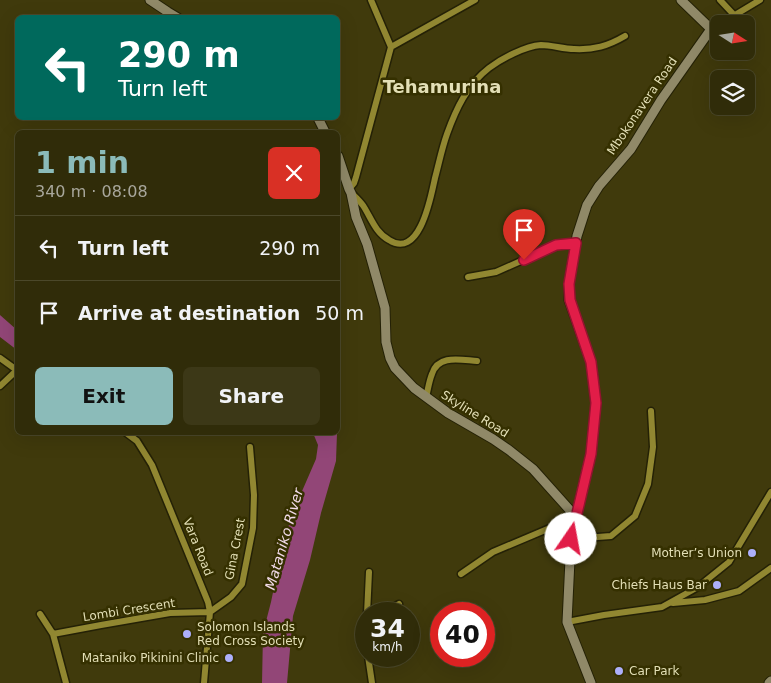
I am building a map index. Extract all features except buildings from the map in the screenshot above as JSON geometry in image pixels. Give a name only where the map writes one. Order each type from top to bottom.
[{"type":"street","points":[[150,0],[173,15]]},
{"type":"street","points":[[371,0],[391,47],[356,177],[350,191],[363,206],[379,233],[399,244],[404,244],[410,240],[421,227],[447,135],[464,96],[475,80],[504,57],[528,48],[540,45],[574,50],[598,48],[612,44],[625,36]]},
{"type":"street","points":[[391,47],[475,0]]},
{"type":"street","points":[[681,0],[710,21]]},
{"type":"street","points":[[720,0],[734,15]]},
{"type":"street","points":[[737,15],[760,0]]},
{"type":"street","name":"Mbokonavera Road","points":[[576,518],[591,454],[596,403],[591,362],[570,300],[569,284],[576,243],[587,205],[598,186],[630,149],[661,100],[710,35]]},
{"type":"street","name":"Skyline Road","points":[[340,162],[356,217],[369,249],[385,308],[386,342],[394,368],[426,398],[448,414],[492,439],[527,464],[576,518]]},
{"type":"street","points":[[468,277],[496,272],[556,245],[576,243]]},
{"type":"street","points":[[0,358],[15,369]]},
{"type":"street","points":[[426,398],[432,374],[439,363],[448,359],[477,361]]},
{"type":"street","points":[[0,386],[15,373]]},
{"type":"street","points":[[571,539],[611,536],[635,516],[648,484],[653,447],[652,411]]},
{"type":"street","name":"Vara Road","points":[[129,435],[137,441],[152,465],[208,602],[210,612],[204,683]]},
{"type":"street","name":"Gina Crest","points":[[210,612],[231,597],[242,584],[253,528],[254,495],[250,446]]},
{"type":"street","points":[[567,622],[662,607],[698,587],[729,562],[771,492]]},
{"type":"street","points":[[576,518],[571,539],[567,622],[591,683]]},
{"type":"street","points":[[461,574],[493,552],[576,518]]},
{"type":"street","points":[[669,604],[705,600],[739,590],[771,568]]},
{"type":"street","points":[[368,602],[369,572]]},
{"type":"street","name":"Lombi Crescent","points":[[53,634],[170,614],[210,612]]},
{"type":"street","points":[[40,614],[53,634],[66,683]]},
{"type":"street","points":[[370,667],[372,683]]},
{"type":"water","points":[[0,315],[15,328],[15,348],[0,337]]},
{"type":"water","name":"Mataniko River","points":[[314,435],[337,435],[336,461],[293,616],[287,683],[262,683],[263,633],[284,539],[316,459],[318,445]]},
{"type":"place","name":"Mother’s Union","points":[[752,553]]},
{"type":"place","name":"Chiefs Haus Bar","points":[[717,585]]},
{"type":"place","name":"Solomon Islands Red Cross Society","points":[[187,634]]},
{"type":"place","name":"Mataniko Pikinini Clinic","points":[[229,658]]},
{"type":"place","name":"Car Park","points":[[619,671]]},
{"type":"district","name":"Tehamurina","points":[[442,86]]},
{"type":"route","points":[[524,260],[556,245],[576,243],[569,284],[570,300],[591,362],[596,403],[591,454],[571,539]]}]
